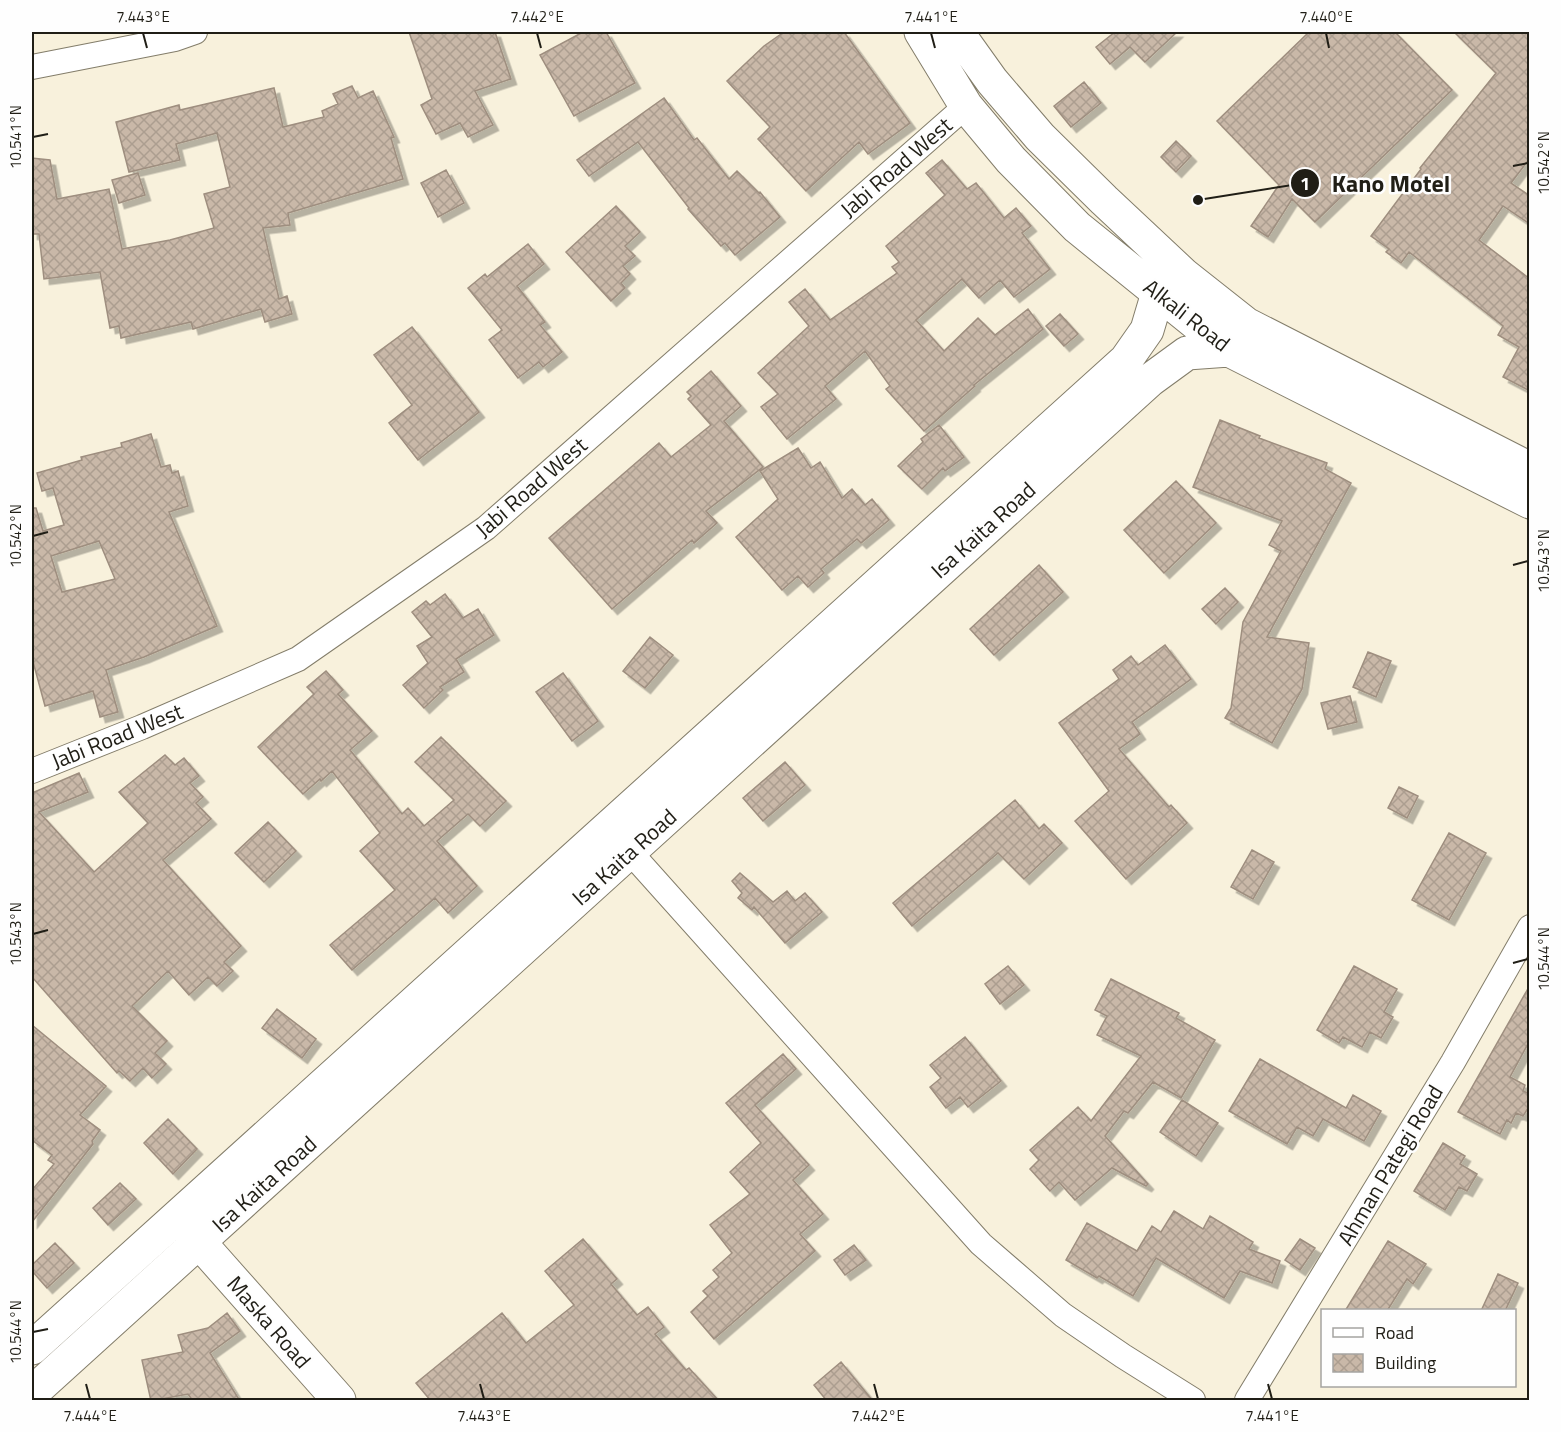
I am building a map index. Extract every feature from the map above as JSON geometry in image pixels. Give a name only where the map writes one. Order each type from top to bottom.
[{"type":"main road","name":"Alkali Road","points":[[921,32],[966,106],[1011,160],[1077,227],[1230,350],[1527,487]]},
{"type":"main road","name":"Alkali Road","points":[[957,32],[992,81],[1040,137],[1176,267],[1246,324],[1527,487]]},
{"type":"main road","name":"Isa Kaita Road","points":[[32,1393],[630,852],[840,639],[1126,360],[1147,330],[1158,293]]},
{"type":"main road","name":"Isa Kaita Road","points":[[32,1348],[840,639],[1150,380],[1187,353],[1230,350]]},
{"type":"main road","name":"Maska Road","points":[[200,1242],[339,1401]]},
{"type":"street","points":[[32,67],[175,39],[195,32]]},
{"type":"street","name":"Jabi Road West","points":[[32,771],[142,727],[298,659],[486,528],[966,106]]},
{"type":"street","points":[[630,852],[981,1244],[1063,1315],[1194,1401]]},
{"type":"street","name":"Ahman Pategi Road","points":[[1247,1401],[1453,1062],[1530,927]]},
{"type":"building","points":[[409,32],[495,32],[511,79],[475,91],[493,125],[468,137],[460,123],[436,134],[421,105],[432,99]]},
{"type":"building","points":[[583,32],[606,32],[635,83],[574,116],[540,55]]},
{"type":"building","points":[[784,32],[844,32],[910,123],[868,154],[859,142],[806,191],[758,139],[770,127],[727,81],[764,46]]},
{"type":"building","points":[[1115,32],[1177,32],[1145,62],[1130,47],[1110,64],[1096,47]]},
{"type":"building","points":[[1309,32],[1395,32],[1452,90],[1315,222],[1292,199],[1268,237],[1251,226],[1279,185],[1217,121]]},
{"type":"building","points":[[1454,32],[1530,32],[1530,158],[1511,183],[1530,196],[1530,224],[1503,206],[1479,240],[1530,279],[1530,391],[1503,377],[1519,347],[1498,335],[1503,326],[1409,252],[1401,263],[1386,252],[1389,249],[1371,236],[1420,168],[1496,73]]},
{"type":"building","points":[[1084,82],[1101,103],[1071,127],[1054,106]]},
{"type":"building","points":[[352,86],[358,98],[373,91],[394,137],[391,138],[403,179],[288,213],[290,225],[263,228],[279,299],[287,296],[292,314],[265,322],[261,309],[193,329],[191,322],[121,338],[119,326],[110,328],[100,272],[44,279],[39,234],[32,234],[32,158],[50,160],[57,199],[109,189],[122,249],[170,240],[214,228],[204,194],[230,187],[217,133],[176,144],[180,160],[129,172],[116,122],[179,105],[180,110],[274,88],[283,127],[324,117],[322,111],[338,104],[333,94]]},
{"type":"building","points":[[664,98],[694,140],[697,138],[729,179],[737,171],[760,192],[780,217],[735,255],[725,243],[721,246],[688,209],[638,142],[589,176],[577,160]]},
{"type":"building","points":[[1176,141],[1191,156],[1176,172],[1161,157]]},
{"type":"building","points":[[942,160],[967,189],[976,183],[1004,218],[1016,208],[1031,226],[1022,233],[1050,269],[1014,297],[1000,280],[979,298],[962,279],[916,320],[944,351],[978,318],[995,335],[1028,309],[1043,329],[974,385],[924,431],[886,389],[890,386],[865,351],[825,386],[836,399],[787,439],[761,407],[778,394],[758,373],[809,326],[789,302],[805,289],[830,320],[897,273],[892,267],[899,262],[886,246],[945,195],[926,173]]},
{"type":"building","points":[[446,170],[464,203],[438,217],[421,183]]},
{"type":"building","points":[[138,173],[145,195],[119,203],[112,180]]},
{"type":"building","points":[[616,206],[640,232],[625,246],[635,256],[623,266],[630,274],[621,283],[625,288],[611,301],[566,252]]},
{"type":"building","points":[[528,244],[544,264],[517,286],[545,322],[540,325],[562,352],[543,367],[539,362],[518,378],[489,340],[502,330],[468,288],[485,274],[487,277]]},
{"type":"building","points":[[1060,314],[1078,334],[1064,346],[1046,326]]},
{"type":"building","points":[[412,327],[479,412],[418,460],[389,423],[412,405],[374,355]]},
{"type":"building","points":[[711,371],[741,406],[724,421],[763,467],[706,511],[717,523],[694,543],[692,540],[612,609],[549,538],[659,443],[671,457],[711,425],[688,399],[691,396],[687,392]]},
{"type":"building","points":[[1220,420],[1260,436],[1259,438],[1327,463],[1325,469],[1351,483],[1267,637],[1309,643],[1302,689],[1272,743],[1225,718],[1231,708],[1243,622],[1281,551],[1269,545],[1282,521],[1193,487]]},
{"type":"building","points":[[939,425],[964,457],[945,471],[943,468],[922,489],[898,466],[923,442],[921,439]]},
{"type":"building","points":[[151,434],[161,467],[170,465],[172,473],[178,471],[188,506],[169,512],[217,626],[144,657],[106,670],[118,712],[100,717],[93,691],[45,706],[32,658],[32,508],[36,508],[43,531],[64,525],[53,488],[42,491],[37,473],[82,460],[81,457],[122,447],[121,443]],"holes":[[[99,541],[115,579],[62,592],[51,556]]]},
{"type":"building","points":[[798,448],[811,468],[820,462],[842,498],[852,489],[865,505],[872,499],[889,520],[861,543],[857,539],[821,569],[824,573],[808,587],[798,576],[782,590],[736,537],[778,499],[760,471]]},
{"type":"building","points":[[1176,481],[1216,523],[1164,573],[1124,530]]},
{"type":"building","points":[[1039,565],[1063,592],[994,655],[970,629]]},
{"type":"building","points":[[1225,588],[1238,602],[1216,624],[1202,609]]},
{"type":"building","points":[[445,594],[463,618],[478,609],[494,635],[456,659],[464,672],[440,687],[443,690],[424,708],[403,685],[428,663],[417,646],[432,637],[412,612],[426,601],[430,605]]},
{"type":"building","points":[[650,637],[673,655],[645,688],[623,671]]},
{"type":"building","points":[[1165,645],[1191,679],[1132,722],[1140,734],[1119,749],[1169,807],[1171,805],[1187,823],[1126,879],[1075,821],[1109,791],[1059,723],[1119,679],[1113,670],[1131,656],[1138,665]]},
{"type":"building","points":[[1368,652],[1391,661],[1376,697],[1353,687]]},
{"type":"building","points":[[326,671],[343,690],[338,694],[372,731],[350,750],[402,814],[408,808],[424,826],[454,800],[415,762],[441,737],[506,801],[480,826],[468,814],[437,841],[477,886],[448,913],[435,898],[352,970],[330,945],[395,890],[360,851],[380,833],[332,771],[303,794],[258,747],[314,694],[307,687]]},
{"type":"building","points":[[563,673],[598,721],[572,741],[536,692]]},
{"type":"building","points":[[1350,696],[1357,722],[1328,729],[1321,703]]},
{"type":"building","points":[[165,755],[175,765],[184,758],[199,776],[190,783],[203,797],[196,803],[211,819],[163,860],[241,946],[224,962],[233,971],[217,986],[208,977],[189,995],[168,971],[132,1006],[167,1041],[155,1053],[166,1064],[152,1078],[143,1068],[130,1081],[119,1071],[117,1073],[32,977],[32,793],[79,773],[88,792],[39,812],[94,872],[148,823],[119,792]]},
{"type":"building","points":[[785,762],[805,785],[763,821],[743,798]]},
{"type":"building","points":[[1399,787],[1418,796],[1407,818],[1388,808]]},
{"type":"building","points":[[1015,800],[1039,829],[1044,824],[1062,843],[1024,879],[998,853],[912,926],[893,903]]},
{"type":"building","points":[[268,822],[296,851],[264,882],[235,853]]},
{"type":"building","points":[[1449,833],[1486,853],[1449,920],[1412,900]]},
{"type":"building","points":[[1252,850],[1274,862],[1253,899],[1231,887]]},
{"type":"building","points":[[740,873],[773,902],[787,891],[795,901],[805,893],[822,912],[785,943],[754,907],[752,910],[738,898],[742,893],[732,881]]},
{"type":"building","points":[[1008,966],[1024,985],[1000,1004],[985,984]]},
{"type":"building","points":[[1354,966],[1397,989],[1384,1012],[1393,1017],[1381,1038],[1370,1032],[1362,1047],[1343,1037],[1339,1043],[1317,1030]]},
{"type":"building","points":[[1111,979],[1179,1013],[1176,1018],[1215,1040],[1181,1098],[1153,1082],[1128,1113],[1124,1111],[1105,1136],[1148,1184],[1146,1186],[1112,1168],[1075,1200],[1059,1182],[1050,1191],[1030,1169],[1039,1160],[1030,1150],[1078,1107],[1091,1121],[1141,1056],[1097,1035],[1107,1016],[1095,1010]]},
{"type":"building","points":[[1530,985],[1530,1040],[1510,1077],[1525,1085],[1523,1091],[1530,1094],[1530,1105],[1523,1116],[1516,1113],[1511,1123],[1507,1120],[1500,1134],[1458,1112]]},
{"type":"building","points":[[277,1009],[316,1039],[302,1058],[262,1028]]},
{"type":"building","points":[[32,1025],[106,1086],[80,1115],[100,1130],[92,1141],[93,1144],[32,1222],[32,1190],[54,1164],[48,1160],[52,1155],[32,1140]]},
{"type":"building","points":[[965,1037],[1001,1081],[968,1107],[960,1097],[946,1108],[930,1087],[941,1078],[930,1065]]},
{"type":"building","points":[[783,1054],[796,1069],[755,1105],[809,1165],[793,1180],[823,1214],[800,1234],[815,1251],[714,1339],[691,1312],[708,1296],[703,1291],[719,1277],[713,1270],[732,1253],[710,1225],[750,1194],[730,1172],[761,1143],[726,1103]]},
{"type":"building","points":[[1260,1059],[1346,1108],[1353,1095],[1381,1111],[1364,1141],[1323,1119],[1313,1136],[1297,1127],[1287,1144],[1229,1111]]},
{"type":"building","points":[[1182,1100],[1218,1123],[1196,1156],[1160,1132]]},
{"type":"building","points":[[168,1119],[197,1149],[173,1174],[144,1143]]},
{"type":"building","points":[[1443,1143],[1465,1156],[1460,1164],[1477,1174],[1467,1191],[1459,1187],[1445,1210],[1414,1191]]},
{"type":"building","points":[[120,1183],[136,1199],[108,1225],[93,1208]]},
{"type":"building","points":[[1174,1211],[1203,1229],[1210,1216],[1253,1242],[1249,1249],[1280,1261],[1272,1283],[1240,1271],[1224,1298],[1156,1258],[1133,1296],[1066,1260],[1087,1223],[1137,1251],[1152,1226],[1161,1232]]},
{"type":"building","points":[[583,1239],[617,1279],[611,1284],[637,1315],[648,1307],[664,1327],[655,1334],[686,1370],[689,1368],[719,1401],[431,1401],[416,1383],[502,1313],[526,1343],[574,1305],[545,1271]]},
{"type":"building","points":[[1300,1239],[1315,1248],[1300,1270],[1285,1260]]},
{"type":"building","points":[[1388,1241],[1426,1264],[1413,1284],[1407,1279],[1388,1309],[1346,1309]]},
{"type":"building","points":[[55,1243],[74,1263],[47,1288],[32,1271],[32,1265]]},
{"type":"building","points":[[854,1245],[866,1260],[845,1275],[834,1260]]},
{"type":"building","points":[[1498,1274],[1518,1283],[1506,1309],[1482,1309]]},
{"type":"building","points":[[227,1313],[240,1331],[210,1353],[240,1401],[193,1401],[188,1394],[151,1401],[142,1360],[183,1352],[178,1335],[208,1328]]},
{"type":"building","points":[[841,1362],[873,1401],[827,1401],[814,1385]]},
{"type":"place","name":"Kano Motel","points":[[1198,200]]}]
